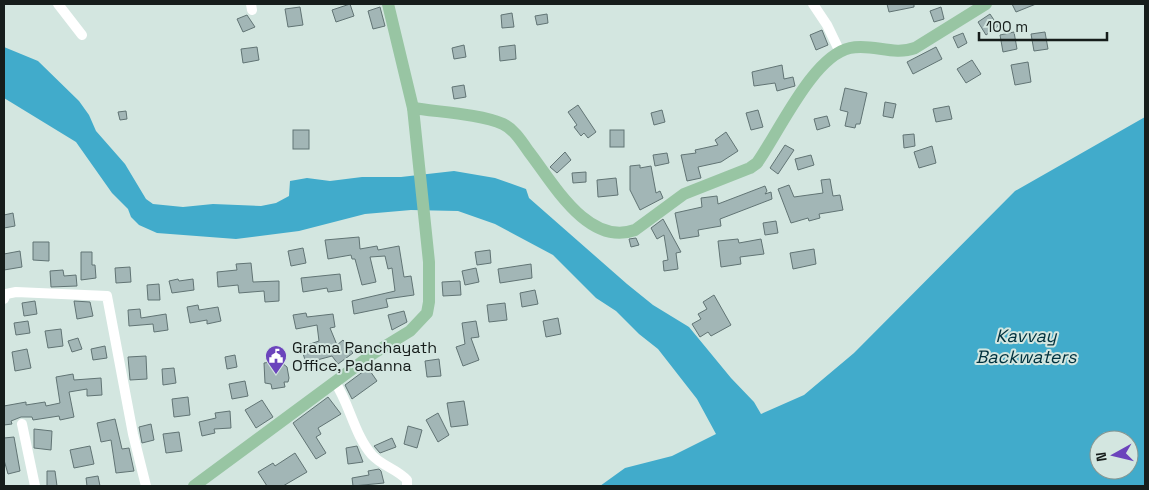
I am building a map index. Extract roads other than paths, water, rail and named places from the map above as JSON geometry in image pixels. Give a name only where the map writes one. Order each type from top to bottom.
[{"type":"main road","points":[[194,486],[335,382],[421,322],[427,313],[429,302],[429,262],[413,108],[388,4]]},
{"type":"main road","points":[[413,108],[504,124],[517,136],[570,207],[595,226],[613,232],[626,233],[635,230],[684,194],[750,168],[758,163],[809,80],[822,66],[840,52],[858,46],[905,52],[915,48],[986,4]]},
{"type":"street","points":[[58,4],[82,35]]},
{"type":"street","points":[[813,4],[827,25],[840,52]]},
{"type":"street","points":[[4,299],[6,294],[16,292],[107,296],[133,434],[146,486]]},
{"type":"street","points":[[335,382],[346,403],[351,419],[371,454],[380,463],[401,473],[407,480],[407,486]]},
{"type":"street","points":[[22,424],[35,486]]},
{"type":"water","name":"Kavvay Backwaters","points":[[4,47],[38,61],[79,101],[89,115],[96,131],[125,164],[146,199],[153,204],[183,207],[213,204],[261,206],[276,203],[289,196],[290,181],[307,178],[330,181],[362,177],[401,177],[454,171],[495,178],[526,189],[529,198],[627,284],[653,305],[689,327],[731,378],[754,402],[761,414],[804,395],[854,353],[1015,191],[1145,117],[1145,486],[600,486],[625,468],[672,456],[716,434],[697,399],[658,349],[639,334],[616,311],[596,298],[553,255],[495,224],[458,211],[411,210],[365,214],[299,231],[236,239],[157,233],[139,225],[131,217],[128,209],[112,193],[76,142],[4,98]]},
{"type":"place","name":"Grama Panchayath Office, Padanna","points":[[276,375]]}]
